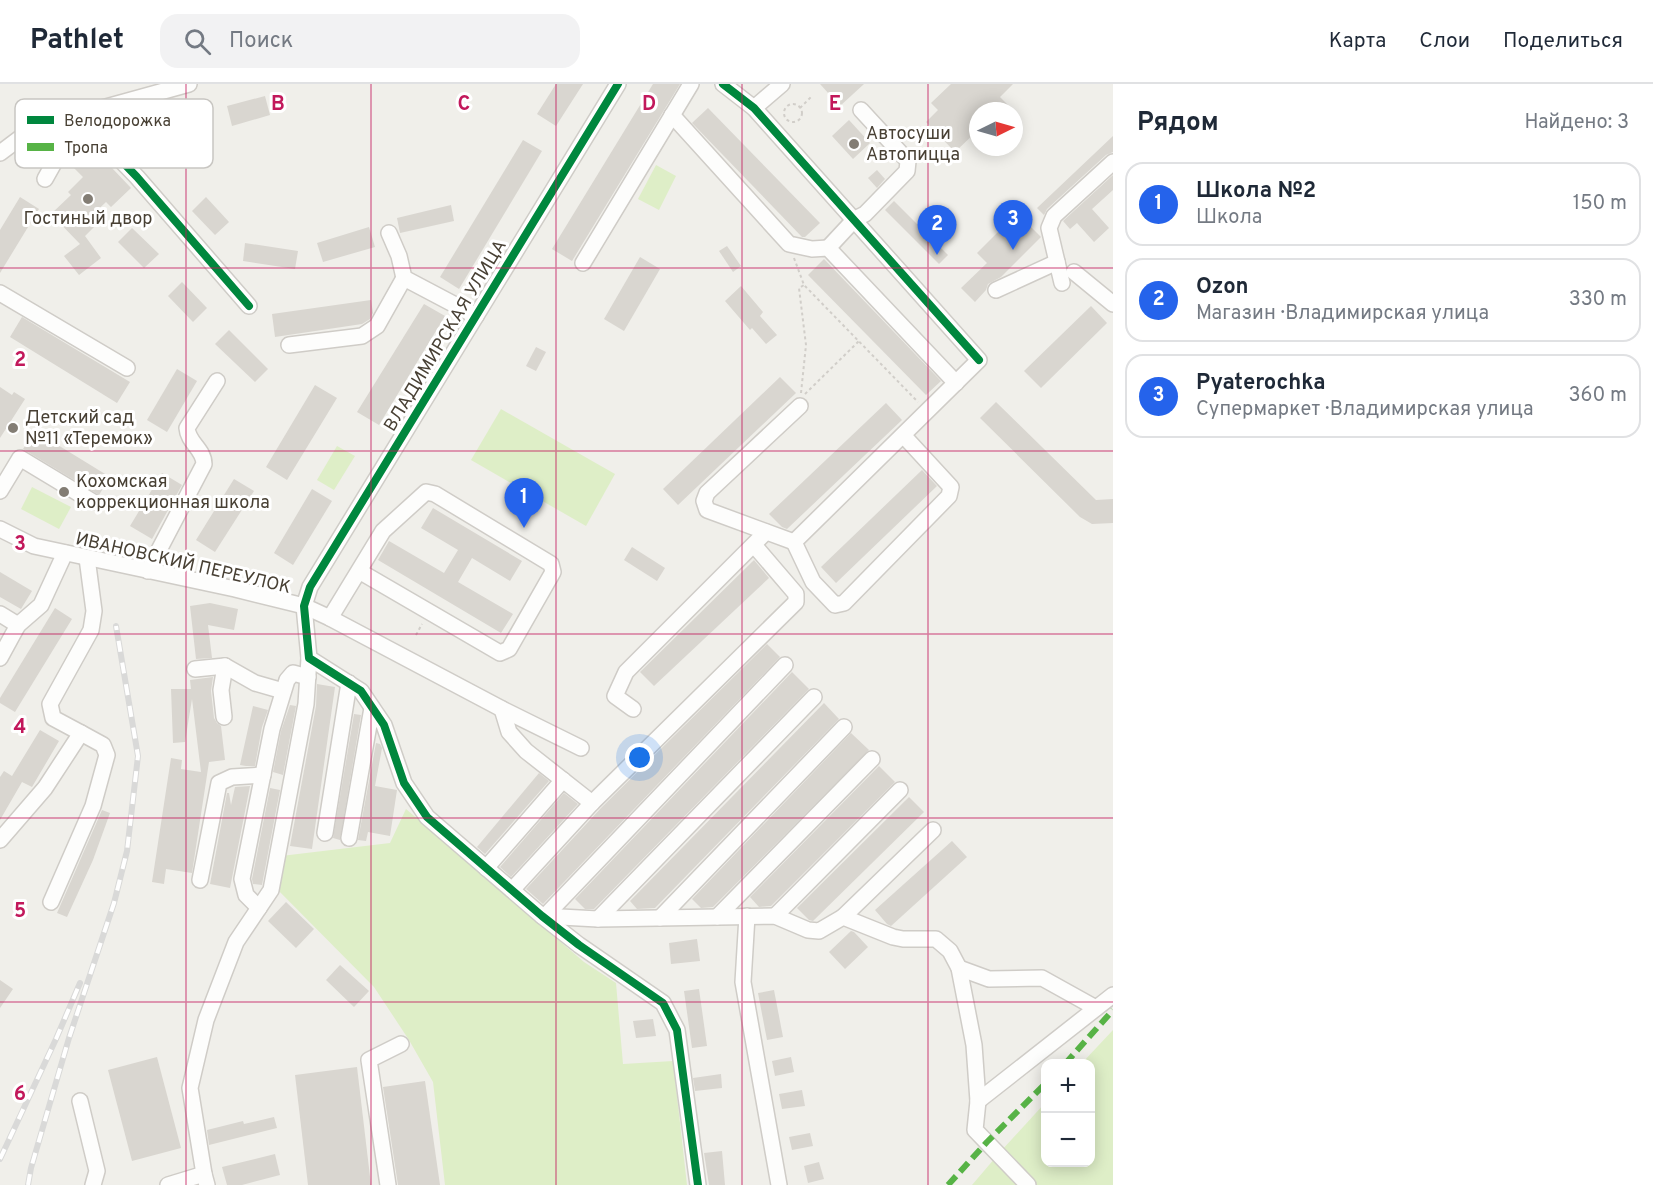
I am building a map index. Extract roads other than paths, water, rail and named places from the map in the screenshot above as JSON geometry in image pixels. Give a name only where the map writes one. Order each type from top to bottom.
[{"type":"street","points":[[135,99],[189,84]]},
{"type":"street","name":"ВЛАДИМИРСКАЯ УЛИЦА","points":[[304,606],[310,587],[618,84]]},
{"type":"street","points":[[583,263],[691,84]]},
{"type":"street","points":[[723,84],[754,108],[980,360],[794,542]]},
{"type":"street","points":[[754,108],[764,90],[782,84]]},
{"type":"street","points":[[672,115],[789,244],[812,249],[828,248],[855,219],[865,214],[907,171],[908,161],[861,110]]},
{"type":"street","points":[[0,153],[15,142]]},
{"type":"street","points":[[1062,283],[1050,228],[1054,216],[1113,162]]},
{"type":"street","points":[[45,179],[51,168]]},
{"type":"street","points":[[128,168],[249,306]]},
{"type":"street","points":[[289,345],[362,336],[377,326],[404,278],[399,256],[389,233]]},
{"type":"street","points":[[828,248],[956,383]]},
{"type":"street","points":[[996,290],[1057,262]]},
{"type":"street","points":[[1074,272],[1113,304]]},
{"type":"street","points":[[404,278],[476,316]]},
{"type":"street","points":[[0,293],[127,368]]},
{"type":"street","points":[[148,571],[204,464],[204,456],[188,437],[187,428],[217,381]]},
{"type":"street","points":[[800,406],[707,493],[704,501],[707,510],[794,542],[813,582],[835,604],[844,603],[949,496],[951,487],[903,435]]},
{"type":"street","points":[[0,491],[20,458],[93,502]]},
{"type":"street","points":[[330,618],[383,531],[426,492],[435,494],[551,564],[553,572],[508,649],[500,653],[359,571]]},
{"type":"street","name":"ИВАНОВСКИЙ ПЕРЕУЛОК","points":[[0,529],[34,546],[304,606],[581,748]]},
{"type":"street","points":[[633,709],[615,696],[626,672],[766,532]]},
{"type":"street","points":[[512,890],[592,802],[796,602],[796,594],[754,545]]},
{"type":"street","points":[[0,658],[18,625],[41,605],[65,553]]},
{"type":"street","points":[[51,903],[93,806],[107,755],[103,745],[53,718],[50,704],[91,630],[94,611],[87,558]]},
{"type":"street","points":[[168,1185],[206,1180],[190,1088],[206,1020],[236,942],[271,890],[306,704],[309,658],[304,606]]},
{"type":"street","points":[[0,614],[18,625]]},
{"type":"street","points":[[309,658],[361,691],[384,725],[404,783],[427,817],[579,945],[663,1003],[677,1030],[698,1185]]},
{"type":"street","points":[[545,916],[785,665]]},
{"type":"street","points":[[195,669],[225,666],[255,683],[283,691]]},
{"type":"street","points":[[224,717],[221,690],[225,666]]},
{"type":"street","points":[[259,908],[246,895],[242,879],[272,729],[287,680],[293,673],[308,677]]},
{"type":"street","points":[[325,833],[349,683]]},
{"type":"street","points":[[598,919],[814,698]]},
{"type":"street","points":[[349,838],[372,708]]},
{"type":"street","points":[[502,709],[509,732],[526,751],[592,802]]},
{"type":"street","points":[[660,918],[844,727]]},
{"type":"street","points":[[0,840],[45,788],[81,733]]},
{"type":"street","points":[[717,917],[872,759]]},
{"type":"street","points":[[200,880],[219,783],[232,777],[263,775]]},
{"type":"street","points":[[486,868],[563,780]]},
{"type":"street","points":[[775,916],[900,790]]},
{"type":"street","points":[[545,916],[598,919],[775,916],[808,930],[819,931],[843,917],[933,830]]},
{"type":"street","points":[[747,916],[743,982],[778,1185]]},
{"type":"street","points":[[843,917],[893,937],[936,939],[950,951],[958,968],[974,1045],[978,1101],[975,1130],[1028,1185]]},
{"type":"street","points":[[958,968],[989,979],[1042,978],[1096,1008]]},
{"type":"street","points":[[978,1101],[1113,995]]},
{"type":"street","points":[[388,1185],[369,1060],[401,1044]]},
{"type":"street","points":[[80,1101],[97,1171],[93,1185]]},
{"type":"railway","points":[[28,1185],[69,1038],[114,903],[127,851],[138,756],[116,626]]},
{"type":"railway","points":[[0,1159],[80,983]]},
{"type":"place","name":"Автосуши Автопицца","points":[[854,144]]},
{"type":"place","name":"Гостиный двор","points":[[88,199]]},
{"type":"place","name":"Pyaterochka","points":[[1013,250]]},
{"type":"place","name":"Ozon","points":[[937,255]]},
{"type":"place","name":"Детский сад №11 «Теремок»","points":[[13,428]]},
{"type":"place","name":"Кохомская коррекционная школа","points":[[64,492]]},
{"type":"place","name":"Школа №2","points":[[524,528]]}]
